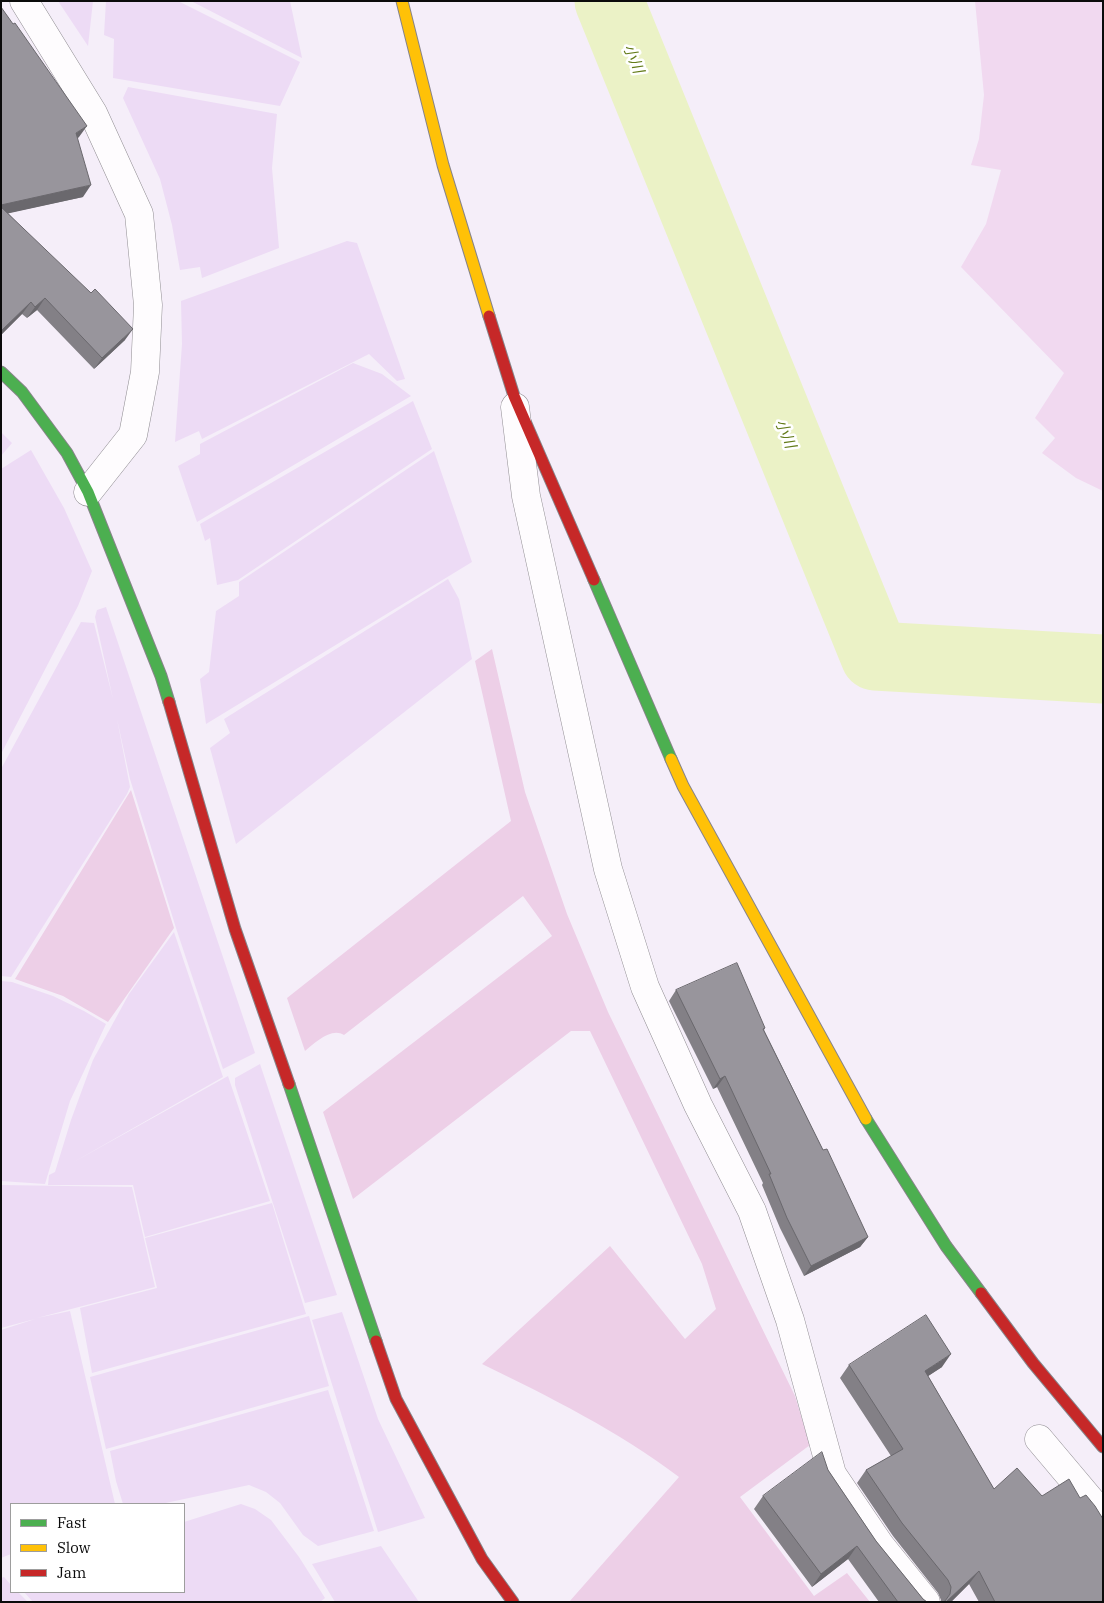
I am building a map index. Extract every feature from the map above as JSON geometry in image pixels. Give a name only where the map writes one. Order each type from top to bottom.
[{"type":"street","points":[[24,1],[92,113],[139,214],[148,305],[145,372],[133,435],[88,492]]},
{"type":"street","points":[[402,1],[443,165],[514,396],[683,786],[860,1110],[946,1246],[1033,1363],[1103,1447]]},
{"type":"street","points":[[1,372],[22,392],[67,453],[88,492],[161,676],[235,929],[396,1399],[482,1559],[513,1602]]},
{"type":"street","points":[[514,396],[526,496],[608,869],[645,987],[698,1105],[752,1211],[790,1320],[832,1474],[880,1545],[926,1602]]},
{"type":"street","points":[[1039,1439],[1103,1515]]},
{"type":"shaded area","points":[[58,1],[93,1],[88,46]]},
{"type":"shaded area","points":[[106,1],[178,1],[300,62],[280,106],[113,78],[114,39],[104,35]]},
{"type":"shaded area","points":[[191,1],[290,1],[302,58]]},
{"type":"shaded area","points":[[975,1],[1103,1],[1103,491],[1076,478],[1042,453],[1055,438],[1035,418],[1064,373],[961,267],[986,224],[1001,170],[971,165],[979,139],[984,95]]},
{"type":"shaded area","points":[[128,87],[277,114],[272,168],[279,248],[202,278],[200,267],[180,270],[172,225],[160,179],[123,98]]},
{"type":"shaded area","points":[[347,241],[357,243],[405,379],[397,381],[369,354],[202,439],[199,431],[175,442],[182,344],[181,301]]},
{"type":"shaded area","points":[[353,363],[382,374],[411,396],[197,522],[178,466],[200,454],[200,444]]},
{"type":"shaded area","points":[[413,401],[432,449],[238,580],[217,585],[210,538],[205,541],[200,524]]},
{"type":"shaded area","points":[[1,432],[12,443],[1,456]]},
{"type":"shaded area","points":[[31,450],[64,508],[92,571],[78,606],[1,754],[1,469]]},
{"type":"shaded area","points":[[434,451],[472,562],[206,724],[200,679],[209,672],[216,611],[239,596],[239,582]]},
{"type":"shaded area","points":[[448,579],[459,599],[472,659],[236,844],[210,748],[230,733],[224,719]]},
{"type":"shaded area","points":[[106,607],[255,1053],[223,1069],[176,928],[130,779],[117,719],[130,787],[127,794],[11,977],[1,976],[1,769],[81,622],[94,623],[113,699],[95,617],[97,610]]},
{"type":"shaded area","points":[[492,649],[525,792],[567,914],[608,1012],[795,1396],[810,1445],[740,1497],[814,1596],[847,1573],[870,1602],[569,1602],[679,1477],[608,1430],[558,1402],[482,1364],[610,1246],[685,1339],[716,1309],[702,1264],[590,1031],[571,1031],[353,1199],[323,1112],[552,936],[523,896],[344,1035],[339,1033],[329,1034],[305,1051],[287,998],[511,821],[475,661]]},
{"type":"shaded area","points":[[131,790],[174,928],[108,1022],[63,996],[15,979]]},
{"type":"shaded area","points":[[174,932],[223,1077],[72,1163],[228,1076],[270,1201],[145,1237],[133,1185],[48,1185],[49,1175],[55,1172],[71,1120],[93,1060],[129,994]]},
{"type":"shaded area","points":[[1,981],[12,982],[53,996],[106,1024],[70,1101],[45,1184],[1,1181]]},
{"type":"shaded area","points":[[260,1064],[337,1295],[305,1303],[235,1085],[235,1078]]},
{"type":"shaded area","points":[[1,1185],[132,1187],[155,1287],[37,1318],[70,1311],[115,1503],[10,1503],[10,1554],[1,1558],[1,1330],[35,1319],[1,1328]]},
{"type":"shaded area","points":[[272,1203],[306,1314],[92,1373],[80,1308],[157,1288],[145,1238]]},
{"type":"shaded area","points":[[342,1312],[378,1419],[425,1518],[378,1532],[312,1320]]},
{"type":"shaded area","points":[[309,1316],[329,1386],[106,1449],[90,1377]]},
{"type":"shaded area","points":[[328,1390],[374,1531],[318,1546],[303,1535],[280,1503],[266,1492],[249,1485],[166,1503],[123,1503],[110,1451]]},
{"type":"shaded area","points":[[241,1504],[255,1509],[271,1520],[299,1557],[325,1598],[320,1602],[33,1602],[25,1593],[185,1593],[185,1522]]},
{"type":"shaded area","points":[[381,1546],[419,1602],[335,1602],[312,1564]]},
{"type":"shaded area","points":[[4,1577],[10,1584],[10,1593],[19,1593],[28,1602],[1,1602],[1,1578]]},
{"type":"building","points":[[1,7],[13,24],[15,23],[87,126],[76,133],[91,185],[1,205]]},
{"type":"building","points":[[1,207],[91,293],[95,289],[133,329],[102,358],[45,298],[35,307],[31,302],[1,331]]},
{"type":"building","points":[[737,963],[765,1028],[763,1029],[823,1150],[827,1149],[868,1237],[811,1266],[787,1218],[769,1174],[771,1174],[725,1076],[720,1079],[676,990]]},
{"type":"building","points":[[926,1315],[951,1354],[925,1371],[994,1489],[1017,1468],[1042,1496],[1069,1479],[1080,1498],[1086,1495],[1095,1506],[1103,1519],[1103,1602],[995,1602],[979,1571],[946,1602],[943,1602],[950,1594],[951,1587],[948,1580],[902,1523],[866,1470],[903,1449],[849,1365]]},
{"type":"building","points":[[822,1452],[828,1470],[876,1541],[927,1602],[898,1602],[857,1546],[821,1574],[763,1496]]},
{"type":"waterway","name":"小川","points":[[609,1],[875,656],[1103,669]]},
{"type":"traffic: fast","points":[[1,372],[22,392],[67,453],[88,492],[161,676],[169,702]]},
{"type":"traffic: fast","points":[[594,580],[671,759]]},
{"type":"traffic: fast","points":[[289,1084],[376,1341]]},
{"type":"traffic: fast","points":[[866,1119],[946,1246],[981,1293]]},
{"type":"traffic: slow","points":[[402,1],[443,165],[489,316]]},
{"type":"traffic: slow","points":[[671,759],[683,786],[866,1119]]},
{"type":"traffic: jam","points":[[489,316],[514,396],[594,580]]},
{"type":"traffic: jam","points":[[169,702],[235,929],[289,1084]]},
{"type":"traffic: jam","points":[[981,1293],[1033,1363],[1103,1447]]},
{"type":"traffic: jam","points":[[376,1341],[396,1399],[482,1559],[513,1602]]}]
